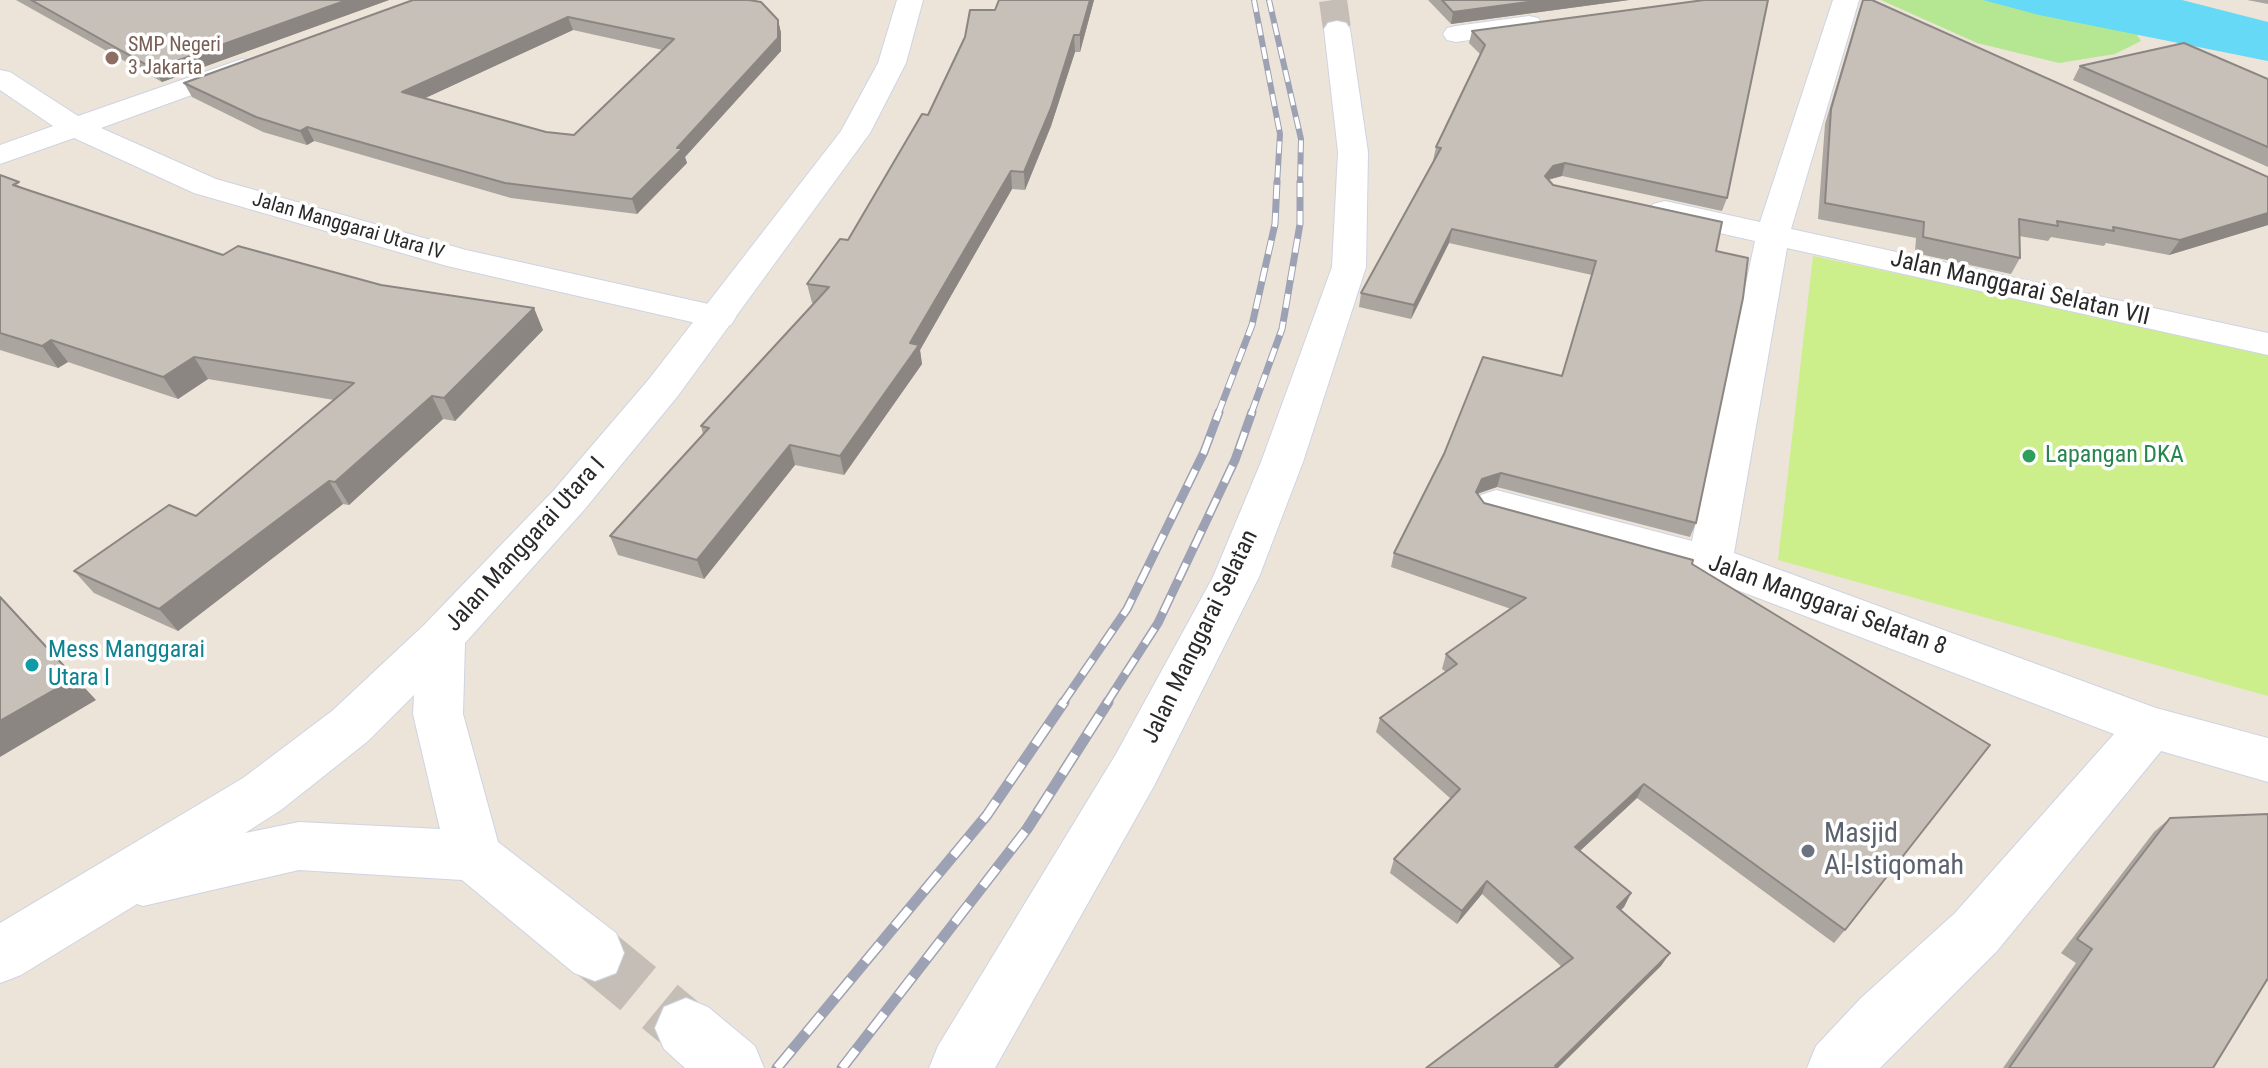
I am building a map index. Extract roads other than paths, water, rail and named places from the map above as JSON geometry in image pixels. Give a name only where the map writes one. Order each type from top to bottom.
[{"type":"street","name":"Jalan Manggarai Utara I","points":[[0,955],[114,888],[262,794],[350,726],[441,638],[569,500],[663,388],[855,133],[892,63],[907,0]]},
{"type":"street","points":[[1710,562],[1773,234],[1862,2]]},
{"type":"street","points":[[1456,34],[1550,21]]},
{"type":"street","name":"Jalan Manggarai Selatan","points":[[960,1068],[1135,770],[1236,577],[1282,462],[1349,267],[1353,152],[1337,29]]},
{"type":"street","points":[[0,155],[265,58]]},
{"type":"street","name":"Jalan Manggarai Utara IV","points":[[0,78],[76,128],[205,186],[459,259],[718,317]]},
{"type":"street","name":"Jalan Manggarai Selatan VII","points":[[1636,205],[2268,344]]},
{"type":"street","name":"Jalan Manggarai Selatan 8","points":[[1496,505],[1710,562],[2151,727],[2268,760]]},
{"type":"street","points":[[441,638],[438,714],[474,856]]},
{"type":"street","points":[[1838,1068],[1883,1019],[1976,932],[2151,727]]},
{"type":"street","points":[[114,888],[299,846],[474,856],[595,953]]},
{"type":"street","points":[[686,1028],[733,1068]]},
{"type":"water","points":[[1983,0],[2182,0],[2268,22],[2268,61],[2039,15]]},
{"type":"tunnel","points":[[1333,0],[1337,29]]},
{"type":"tunnel","points":[[595,953],[686,1028]]},
{"type":"railway","points":[[1254,0],[1280,134],[1277,184]]},
{"type":"railway","points":[[1269,0],[1301,139],[1300,184]]},
{"type":"railway","points":[[1218,414],[1252,325],[1275,224],[1277,182]]},
{"type":"railway","points":[[1251,414],[1282,329],[1300,224],[1300,184]]},
{"type":"railway","points":[[1062,704],[1127,609],[1204,452],[1219,412]]},
{"type":"railway","points":[[1106,704],[1158,623],[1235,460],[1252,412]]},
{"type":"railway","points":[[777,1068],[987,815],[1064,702]]},
{"type":"railway","points":[[842,1068],[1027,829],[1108,702]]},
{"type":"place","name":"SMP Negeri 3 Jakarta","points":[[112,58]]},
{"type":"place","name":"Lapangan DKA","points":[[2029,456]]},
{"type":"place","name":"Mess Manggarai Utara I","points":[[32,665]]},
{"type":"place","name":"Masjid Al-Istiqomah","points":[[1808,851]]}]
